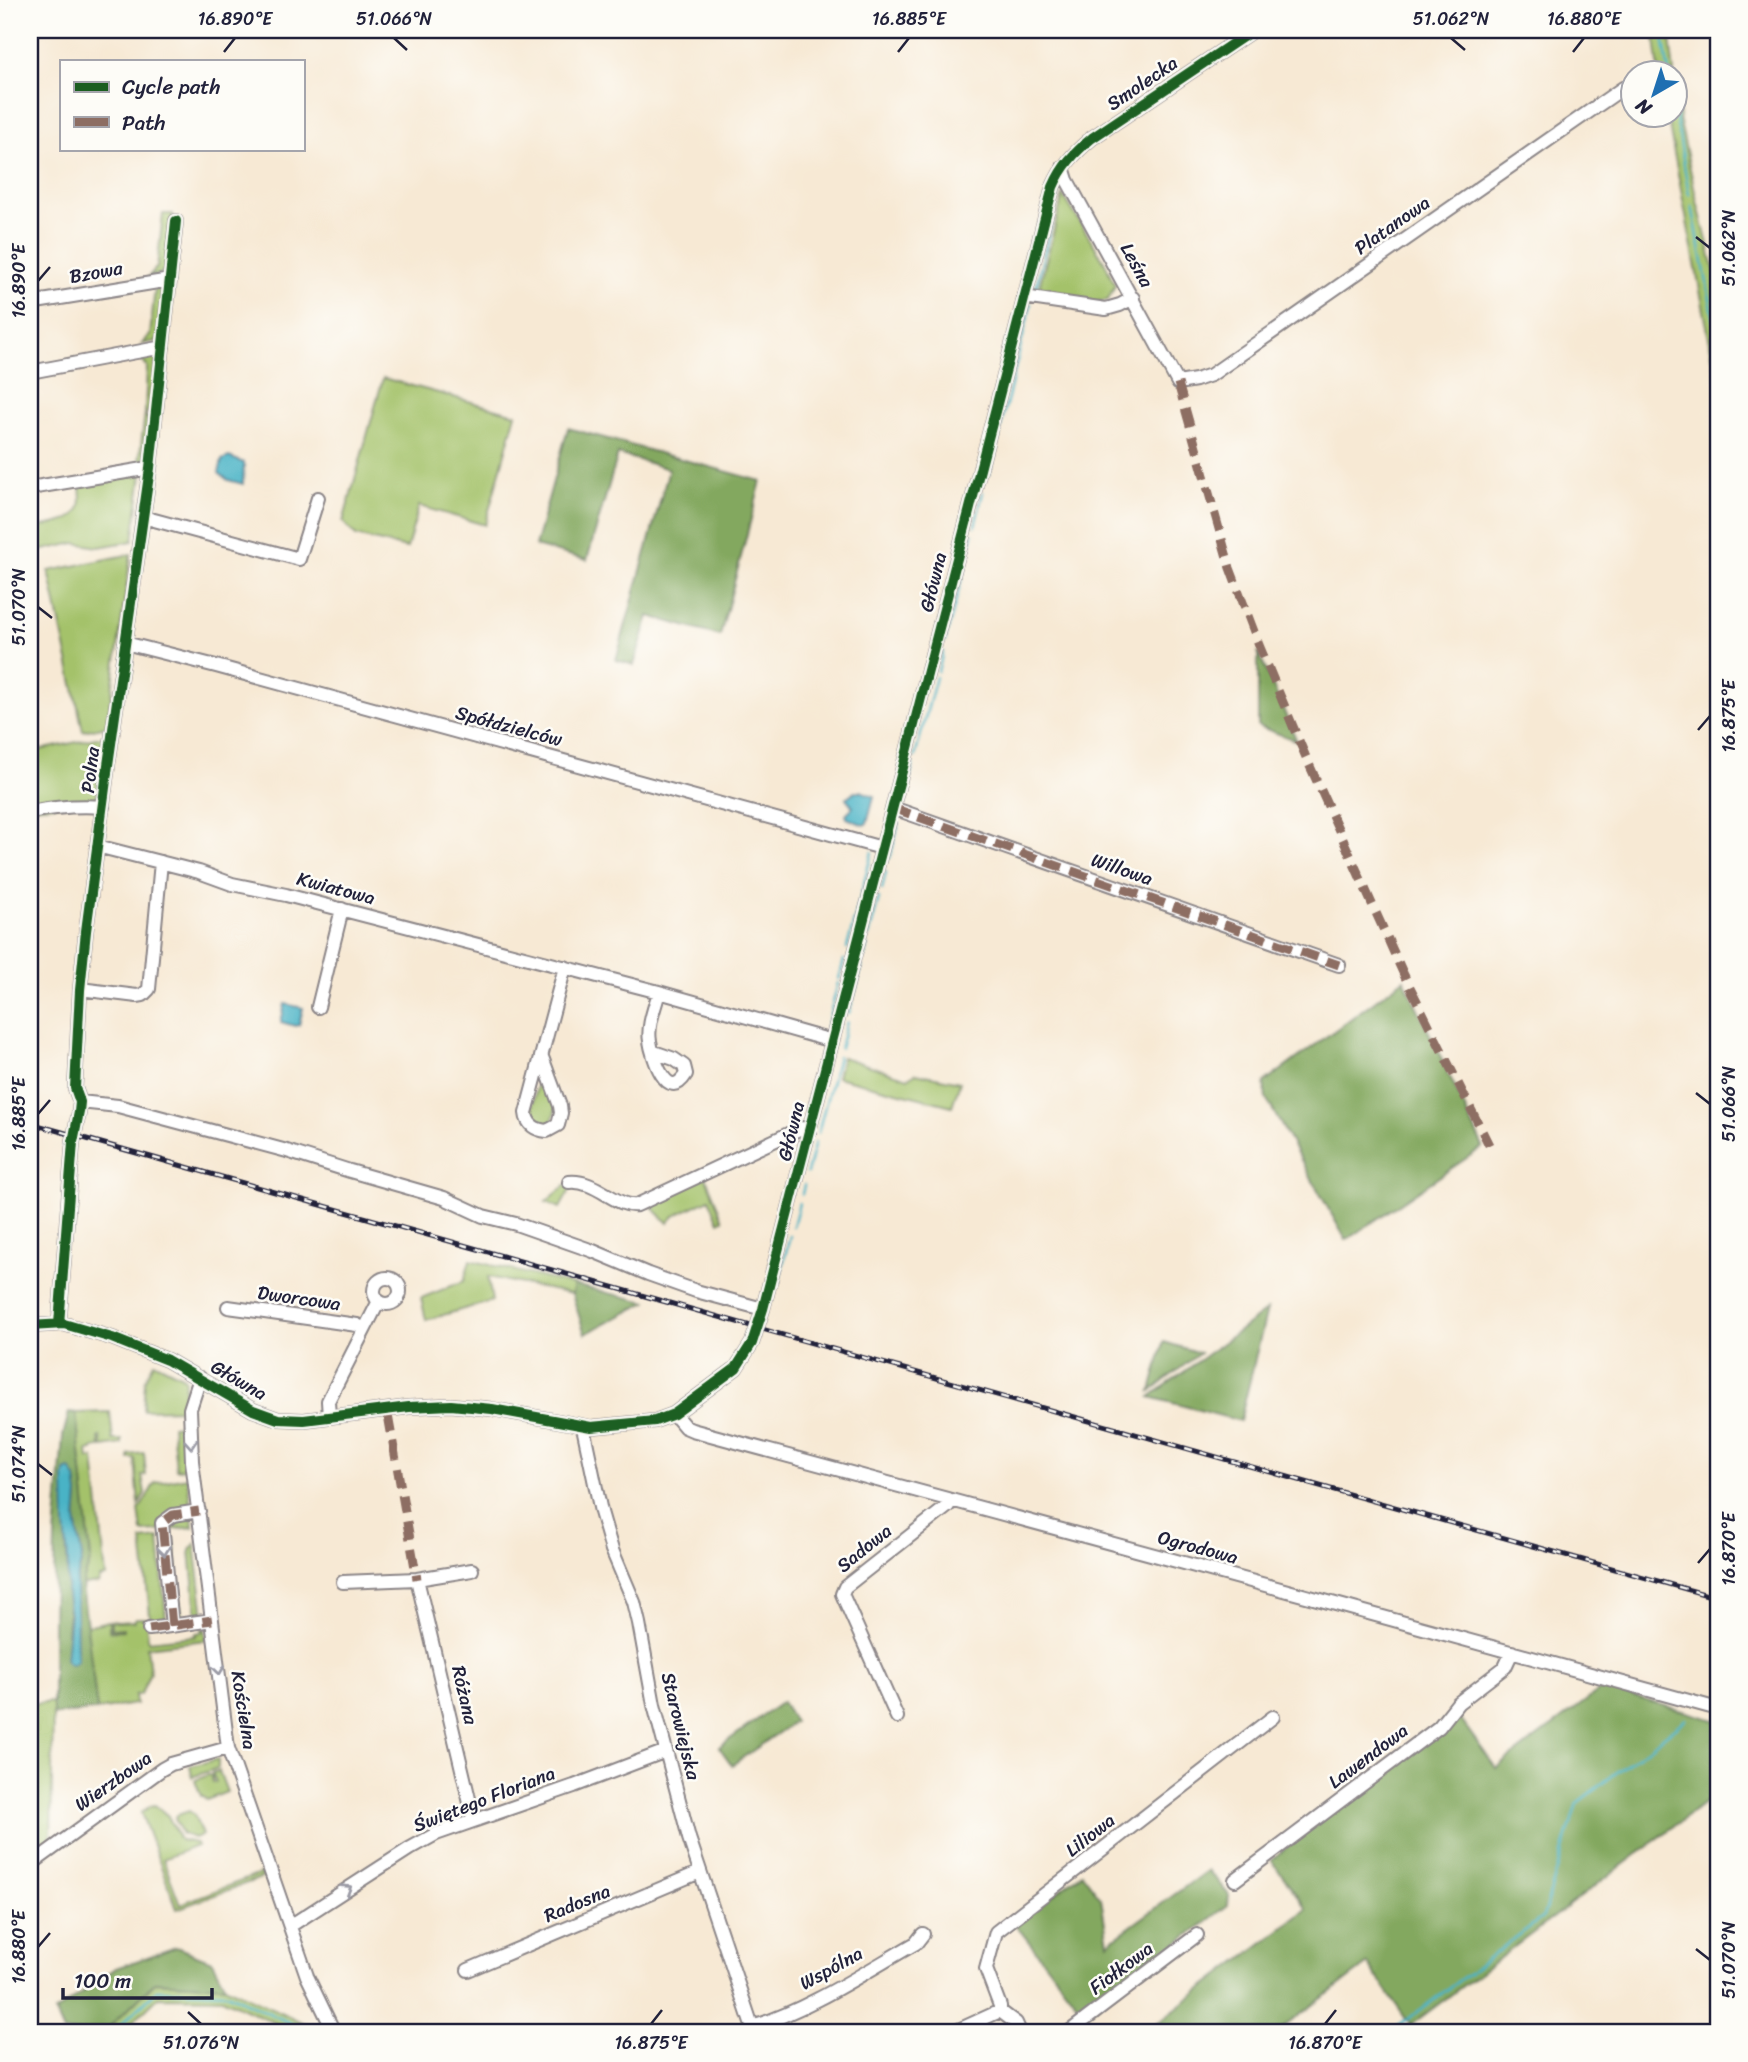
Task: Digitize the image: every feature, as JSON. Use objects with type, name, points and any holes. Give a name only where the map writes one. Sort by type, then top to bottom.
[{"type":"street","name":"Smolecka","points":[[1060,171],[1074,153],[1092,138],[1253,30]]},
{"type":"street","name":"Platanowa","points":[[1178,383],[1211,375],[1618,91]]},
{"type":"street","name":"Główna","points":[[30,1326],[74,1326],[112,1338],[167,1360],[271,1418],[304,1420],[409,1407],[463,1405],[583,1427],[649,1422],[674,1414],[736,1368],[752,1343],[763,1309],[1024,297],[1053,187],[1060,171]]},
{"type":"street","name":"Leśna","points":[[1060,171],[1178,383]]},
{"type":"street","name":"Polna","points":[[59,1324],[73,1142],[80,1102],[75,1088],[80,989],[97,846],[150,467],[176,221]]},
{"type":"street","name":"Bzowa","points":[[30,303],[170,280]]},
{"type":"street","points":[[1024,297],[1106,309],[1133,298]]},
{"type":"street","points":[[30,372],[163,347]]},
{"type":"street","points":[[30,488],[150,467]]},
{"type":"street","points":[[143,517],[299,559],[318,498]]},
{"type":"street","name":"Spółdzielców","points":[[125,643],[882,848]]},
{"type":"street","points":[[30,812],[80,805],[103,807]]},
{"type":"street","name":"Willowa","points":[[893,808],[1339,965]]},
{"type":"street","name":"Kwiatowa","points":[[97,846],[199,872],[232,884],[286,895],[565,967],[832,1041]]},
{"type":"street","points":[[80,989],[137,996],[143,995],[149,989],[161,862]]},
{"type":"street","points":[[318,1007],[342,909]]},
{"type":"street","points":[[542,1057],[561,1113],[558,1125],[547,1131],[535,1128],[526,1113],[565,967]]},
{"type":"street","points":[[654,1052],[650,1029],[659,992]]},
{"type":"street","points":[[80,1102],[118,1106],[288,1151],[444,1198],[483,1216],[516,1224],[696,1291],[763,1309]]},
{"type":"street","name":"Główna","points":[[569,1182],[586,1184],[626,1205],[637,1205],[801,1128],[810,1130]]},
{"type":"street","name":"Dworcowa","points":[[329,1417],[328,1401],[379,1301]]},
{"type":"street","name":"Dworcowa","points":[[228,1307],[356,1325],[364,1329]]},
{"type":"street","name":"Kościelna","points":[[200,1378],[190,1409],[190,1419],[229,1748],[307,1976],[334,2032]]},
{"type":"street","name":"Ogrodowa","points":[[674,1414],[685,1427],[692,1430],[1718,1709]]},
{"type":"street","name":"Starowiejska","points":[[583,1427],[612,1550],[634,1602],[649,1684],[689,1838],[753,2030]]},
{"type":"street","name":"Sadowa","points":[[897,1717],[842,1594],[845,1587],[948,1506],[950,1500]]},
{"type":"street","points":[[172,1626],[162,1523],[173,1515],[199,1511]]},
{"type":"street","points":[[343,1582],[417,1579],[472,1570]]},
{"type":"street","name":"Różana","points":[[417,1579],[474,1820]]},
{"type":"street","points":[[149,1629],[212,1620]]},
{"type":"street","name":"Lawendowa","points":[[1235,1880],[1439,1727],[1458,1703],[1505,1667],[1512,1652]]},
{"type":"street","name":"Liliowa","points":[[1000,2011],[986,1969],[996,1932],[1273,1717]]},
{"type":"street","name":"Wierzbowa","points":[[30,1865],[162,1769],[229,1748]]},
{"type":"street","name":"Świętego Floriana","points":[[290,1926],[436,1834],[666,1751]]},
{"type":"street","name":"Radosna","points":[[468,1970],[700,1872]]},
{"type":"street","name":"Wspólna","points":[[753,2030],[916,1943],[923,1934]]},
{"type":"street","name":"Fiołkowa","points":[[1069,2032],[1197,1935]]},
{"type":"street","points":[[954,2032],[1000,2011],[1016,2023],[1020,2032]]},
{"type":"green space","points":[[1654,30],[1669,30],[1672,60],[1657,60]]},
{"type":"green space","points":[[1670,130],[1682,130],[1718,284],[1718,385]]},
{"type":"green space","points":[[1063,195],[1104,261],[1115,285],[1108,300],[1092,303],[1037,295]]},
{"type":"green space","points":[[163,214],[173,214],[168,267],[159,275],[149,276],[157,267]]},
{"type":"green space","points":[[155,287],[163,292],[158,341],[142,344],[150,335]]},
{"type":"green space","points":[[157,357],[151,412],[146,413],[146,417],[150,418],[146,458],[139,462],[147,366],[140,359]]},
{"type":"green space","points":[[383,378],[516,414],[485,525],[419,506],[407,548],[356,536],[343,522]]},
{"type":"green space","points":[[568,428],[761,481],[720,636],[649,616],[634,665],[616,660],[669,469],[618,454],[587,560],[535,546]]},
{"type":"green space","points":[[142,474],[133,541],[99,547],[75,543],[30,553],[30,528],[65,521],[76,513],[80,507],[80,484]]},
{"type":"green space","points":[[131,554],[107,726],[83,731],[49,571]]},
{"type":"green space","points":[[1258,652],[1297,741],[1258,726]]},
{"type":"green space","points":[[105,736],[96,802],[30,807],[30,752]]},
{"type":"green space","points":[[1404,979],[1483,1147],[1346,1240],[1266,1098],[1264,1083]]},
{"type":"green space","points":[[842,1057],[908,1078],[916,1073],[960,1082],[952,1106],[837,1077]]},
{"type":"green space","points":[[539,1077],[545,1077],[556,1108],[551,1126],[535,1124],[531,1111]]},
{"type":"green space","points":[[705,1175],[723,1220],[719,1222],[709,1199],[674,1216],[668,1223],[651,1206]]},
{"type":"green space","points":[[566,1185],[572,1186],[560,1208],[546,1202]]},
{"type":"green space","points":[[470,1260],[574,1285],[572,1294],[488,1277],[492,1301],[426,1320],[421,1298],[464,1281]]},
{"type":"green space","points":[[574,1285],[647,1302],[585,1334],[572,1294]]},
{"type":"green space","points":[[1267,1310],[1240,1421],[1150,1397]]},
{"type":"green space","points":[[1164,1342],[1200,1353],[1151,1391]]},
{"type":"green space","points":[[154,1362],[184,1377],[183,1409],[143,1410],[145,1381]]},
{"type":"green space","points":[[69,1412],[76,1413],[91,1559],[82,1585],[97,1710],[53,1715],[55,1536],[63,1436]],"holes":[[[78,1494],[76,1520],[82,1558],[76,1583],[76,1635],[67,1634],[69,1601],[66,1504]]]},
{"type":"green space","points":[[110,1412],[113,1440],[122,1440],[122,1444],[102,1447],[99,1437],[100,1447],[88,1451],[89,1459],[94,1458],[106,1577],[99,1578],[99,1583],[82,1585],[91,1559],[76,1413]]},
{"type":"green space","points":[[182,1425],[186,1468],[176,1469],[172,1426]]},
{"type":"green space","points":[[144,1453],[146,1475],[142,1476],[145,1493],[139,1504],[135,1459],[129,1459],[129,1455]]},
{"type":"green space","points":[[187,1477],[191,1508],[158,1531],[142,1532],[139,1510],[155,1483]]},
{"type":"green space","points":[[192,1516],[193,1527],[166,1530],[167,1523]]},
{"type":"green space","points":[[172,1537],[182,1618],[177,1616],[166,1538]]},
{"type":"green space","points":[[159,1538],[166,1619],[163,1623],[151,1625],[142,1540]]},
{"type":"green space","points":[[195,1544],[204,1616],[196,1613],[190,1550]]},
{"type":"green space","points":[[136,1618],[146,1618],[148,1641],[196,1636],[196,1633],[203,1632],[202,1628],[205,1628],[207,1640],[147,1647],[150,1672],[141,1694],[135,1695],[136,1704],[97,1710],[86,1626],[109,1621],[109,1631],[123,1630],[111,1629],[111,1621],[134,1621]]},
{"type":"green space","points":[[1603,1688],[1718,1721],[1718,1793],[1411,2025],[1415,2032],[1401,2032],[1410,2025],[1368,1964],[1277,2032],[1145,2032],[1307,1909],[1271,1860],[1455,1712],[1496,1768]]},
{"type":"green space","points":[[53,1702],[51,1843],[37,1853],[33,1847],[30,1849],[34,1744],[31,1743],[30,1734],[30,1705]]},
{"type":"green space","points":[[782,1702],[794,1722],[732,1765],[719,1747]]},
{"type":"green space","points":[[218,1759],[218,1768],[192,1777],[190,1766]]},
{"type":"green space","points":[[219,1771],[227,1792],[207,1800],[201,1796],[195,1780],[211,1774],[213,1783],[216,1782],[212,1773]]},
{"type":"green space","points":[[155,1805],[168,1816],[180,1840],[196,1843],[197,1846],[163,1859],[180,1904],[265,1872],[266,1876],[177,1909],[141,1813]]},
{"type":"green space","points":[[189,1811],[194,1815],[202,1835],[194,1838],[182,1834],[175,1819],[177,1815]]},
{"type":"green space","points":[[1208,1870],[1229,1895],[1228,1905],[1085,2014],[1015,1924],[1082,1873],[1101,1898],[1108,1943]]},
{"type":"green space","points":[[176,1947],[212,1961],[225,1986],[155,1982],[104,2032],[64,2032],[55,2012],[116,1968]]},
{"type":"green space","points":[[155,1982],[225,1986],[323,2032],[294,2032],[222,1998],[158,1997],[122,2032],[104,2032]]},
{"type":"water","points":[[229,457],[244,463],[243,484],[228,480],[219,473],[222,460]]},
{"type":"water","points":[[855,791],[874,796],[867,823],[864,825],[847,818],[846,814],[853,807],[846,798]]},
{"type":"water","points":[[285,1004],[303,1008],[299,1025],[281,1022]]},
{"type":"water","points":[[70,1469],[76,1478],[76,1520],[82,1558],[76,1583],[77,1660],[72,1664],[66,1660],[70,1614],[67,1595],[64,1479],[65,1471]]},
{"type":"waterway","points":[[1662,30],[1667,60]]},
{"type":"waterway","points":[[1678,130],[1689,194]]},
{"type":"waterway","points":[[1035,291],[1060,186]]},
{"type":"waterway","points":[[1692,206],[1718,340]]},
{"type":"waterway","points":[[989,474],[1031,304]]},
{"type":"waterway","points":[[975,526],[983,492]]},
{"type":"waterway","points":[[966,559],[973,534]]},
{"type":"waterway","points":[[945,641],[965,567]]},
{"type":"waterway","points":[[938,671],[943,652]]},
{"type":"waterway","points":[[915,757],[936,677]]},
{"type":"waterway","points":[[904,801],[913,765]]},
{"type":"waterway","points":[[890,858],[899,823]]},
{"type":"waterway","points":[[847,948],[872,852]]},
{"type":"waterway","points":[[882,889],[886,872]]},
{"type":"waterway","points":[[869,936],[879,898]]},
{"type":"waterway","points":[[864,957],[867,945]]},
{"type":"waterway","points":[[839,979],[844,960]]},
{"type":"waterway","points":[[849,1013],[862,966]]},
{"type":"waterway","points":[[827,1026],[838,983]]},
{"type":"waterway","points":[[840,1048],[847,1022]]},
{"type":"waterway","points":[[818,1133],[838,1057]]},
{"type":"waterway","points":[[807,1173],[815,1142]]},
{"type":"waterway","points":[[802,1194],[804,1185]]},
{"type":"waterway","points":[[793,1226],[799,1203]]},
{"type":"waterway","points":[[778,1284],[790,1236]]},
{"type":"waterway","points":[[1704,1698],[1718,1701]]},
{"type":"waterway","points":[[1391,2032],[1543,1917],[1577,1803],[1686,1719]]},
{"type":"waterway","points":[[113,2032],[157,1990],[227,1993],[309,2032]]},
{"type":"railway","points":[[30,1123],[1718,1598]]},
{"type":"marked path","points":[[1178,383],[1230,568],[1259,645],[1305,755],[1404,975],[1489,1145]]},
{"type":"marked path","points":[[893,808],[1339,965]]},
{"type":"marked path","points":[[388,1415],[417,1579]]},
{"type":"marked path","points":[[172,1626],[162,1523],[173,1515],[199,1511]]},
{"type":"marked path","points":[[149,1629],[212,1620]]},
{"type":"cycle path","points":[[30,1326],[64,1324],[112,1338],[167,1360],[253,1410],[278,1419],[304,1420],[409,1407],[451,1405],[492,1409],[591,1427],[655,1421],[674,1414],[736,1368],[752,1343],[763,1309],[1053,187],[1069,160],[1092,138],[1253,30]]},
{"type":"cycle path","points":[[59,1324],[73,1142],[80,1102],[75,1088],[86,931],[150,468],[176,221]]}]
